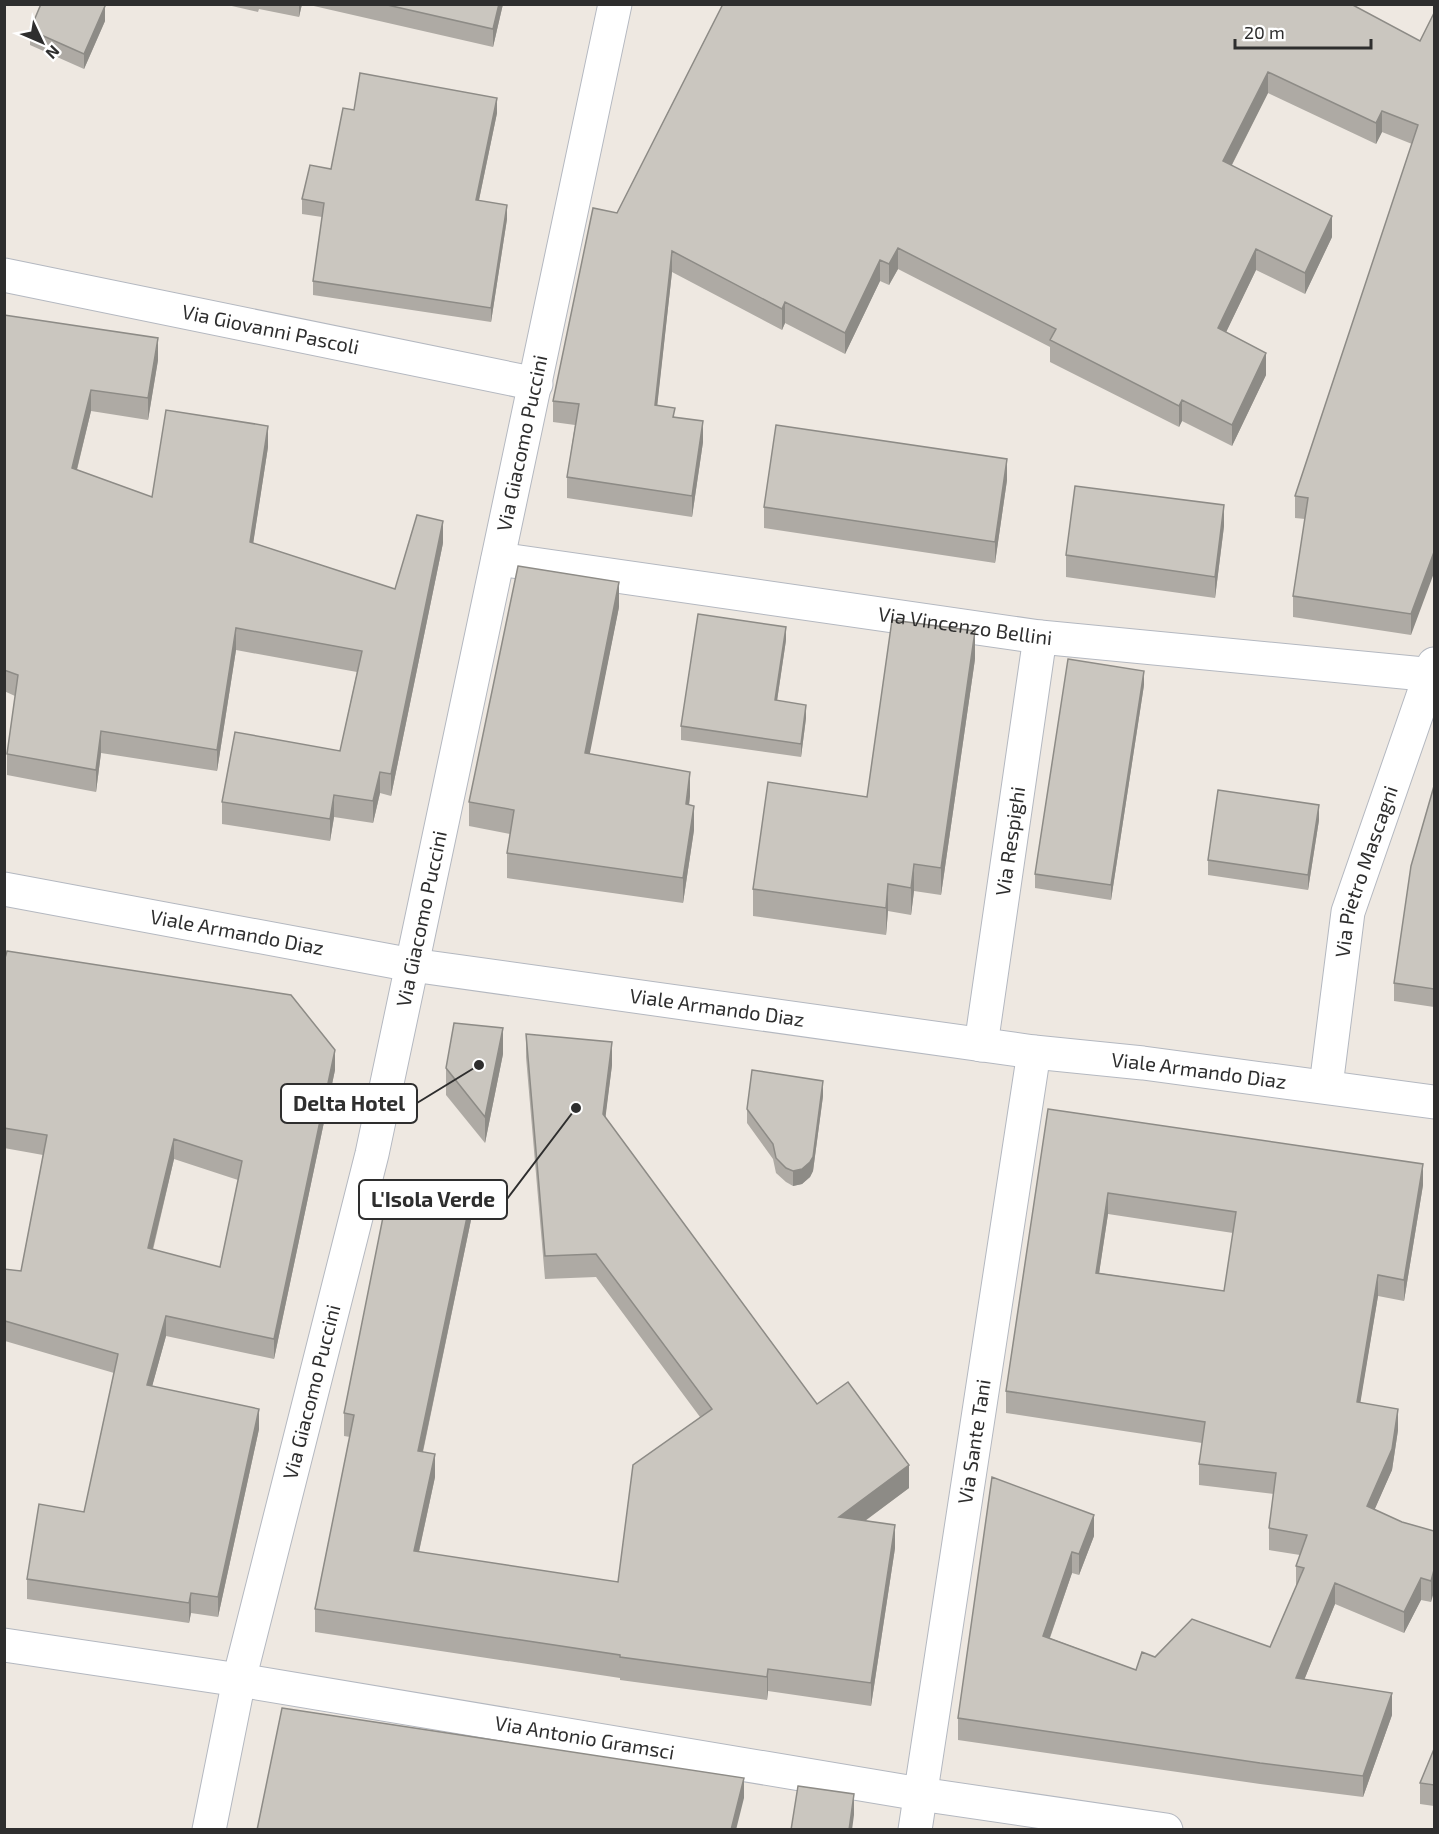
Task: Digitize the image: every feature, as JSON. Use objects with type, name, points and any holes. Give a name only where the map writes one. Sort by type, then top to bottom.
[{"type":"street","name":"Via Giacomo Puccini","points":[[209,1830],[239,1680],[372,1154],[615,4]]},
{"type":"street","name":"Via Giovanni Pascoli","points":[[4,275],[536,384]]},
{"type":"street","name":"Via Vincenzo Bellini","points":[[498,559],[1040,637],[1433,671]]},
{"type":"street","name":"Via Respighi","points":[[981,1045],[1040,637]]},
{"type":"street","name":"Via Pietro Mascagni","points":[[1326,1086],[1348,912],[1433,671]]},
{"type":"street","name":"Viale Armando Diaz","points":[[4,889],[412,964],[981,1045],[1326,1086],[1434,1102]]},
{"type":"street","name":"Via Sante Tani","points":[[915,1830],[1034,1052]]},
{"type":"street","name":"Via Antonio Gramsci","points":[[4,1645],[239,1680],[920,1794],[1166,1830]]},
{"type":"building","points":[[41,4],[102,4],[105,6],[84,54],[30,30]]},
{"type":"building","points":[[383,4],[499,4],[493,29]]},
{"type":"building","points":[[723,4],[1351,4],[1420,41],[1434,13],[1434,552],[1411,614],[1293,596],[1308,498],[1295,496],[1418,125],[1382,111],[1376,123],[1268,72],[1223,161],[1332,216],[1305,273],[1256,249],[1218,328],[1266,353],[1232,425],[1182,400],[1179,406],[1050,340],[1056,329],[898,248],[889,264],[880,260],[845,333],[785,302],[782,309],[672,251],[655,405],[675,408],[673,417],[703,421],[692,496],[567,477],[579,404],[553,401],[593,208],[617,213]]},
{"type":"building","points":[[360,73],[497,98],[476,200],[507,205],[491,308],[313,281],[324,203],[302,199],[310,165],[331,169],[343,108],[354,110]]},
{"type":"building","points":[[4,315],[158,338],[148,398],[91,390],[72,468],[152,497],[166,410],[268,426],[250,542],[395,589],[417,515],[443,521],[391,774],[380,772],[373,801],[334,795],[330,819],[222,802],[235,732],[340,751],[362,651],[236,628],[217,750],[101,731],[96,770],[7,754],[18,675],[4,670]]},
{"type":"building","points":[[776,425],[1007,459],[995,542],[764,507]]},
{"type":"building","points":[[1075,486],[1224,505],[1215,577],[1066,555]]},
{"type":"building","points":[[518,566],[619,582],[585,753],[690,772],[686,804],[694,806],[683,878],[507,853],[514,810],[469,802]]},
{"type":"building","points":[[698,614],[786,627],[775,700],[806,705],[801,744],[681,726]]},
{"type":"building","points":[[892,620],[975,631],[941,868],[914,864],[911,888],[888,884],[886,908],[753,889],[768,782],[867,797]]},
{"type":"building","points":[[1068,659],[1144,671],[1111,885],[1035,874]]},
{"type":"building","points":[[1434,786],[1434,989],[1394,983],[1411,866]]},
{"type":"building","points":[[1218,790],[1319,805],[1308,875],[1208,860]]},
{"type":"building","points":[[7,951],[291,995],[335,1050],[274,1339],[166,1316],[147,1385],[259,1409],[218,1597],[191,1593],[189,1603],[27,1579],[39,1504],[84,1512],[118,1354],[5,1321],[4,1325],[4,1269],[21,1271],[47,1135],[4,1128],[5,958]],"holes":[[[174,1139],[242,1161],[220,1267],[148,1248]]]},
{"type":"building","points":[[454,1023],[503,1028],[485,1117],[446,1068]]},
{"type":"building","points":[[526,1034],[612,1042],[603,1114],[817,1404],[848,1382],[909,1465],[839,1517],[895,1525],[871,1683],[768,1669],[767,1677],[620,1657],[620,1655],[315,1609],[354,1415],[344,1413],[390,1182],[471,1198],[418,1451],[435,1454],[414,1551],[618,1582],[633,1465],[712,1409],[596,1254],[545,1256]]},
{"type":"building","points":[[752,1070],[823,1081],[813,1157],[802,1169],[793,1171],[786,1168],[776,1158],[773,1144],[747,1109]]},
{"type":"building","points":[[1048,1109],[1423,1164],[1404,1280],[1378,1275],[1357,1402],[1398,1409],[1392,1449],[1367,1506],[1402,1522],[1434,1531],[1434,1570],[1431,1581],[1421,1578],[1404,1612],[1335,1583],[1296,1678],[1392,1693],[1363,1776],[958,1718],[992,1477],[1094,1515],[1079,1554],[1072,1552],[1043,1636],[1136,1670],[1142,1652],[1155,1657],[1192,1619],[1270,1647],[1304,1568],[1296,1566],[1307,1535],[1269,1528],[1276,1473],[1199,1464],[1205,1422],[1006,1391]],"holes":[[[1108,1193],[1236,1212],[1224,1291],[1096,1273]]]},
{"type":"building","points":[[282,1708],[744,1778],[731,1830],[257,1830]]},
{"type":"building","points":[[1434,1749],[1434,1785],[1420,1783]]},
{"type":"building","points":[[798,1786],[854,1794],[849,1830],[791,1830]]},
{"type":"place","name":"Delta Hotel","points":[[479,1065]]},
{"type":"place","name":"L'Isola Verde","points":[[576,1108]]}]
